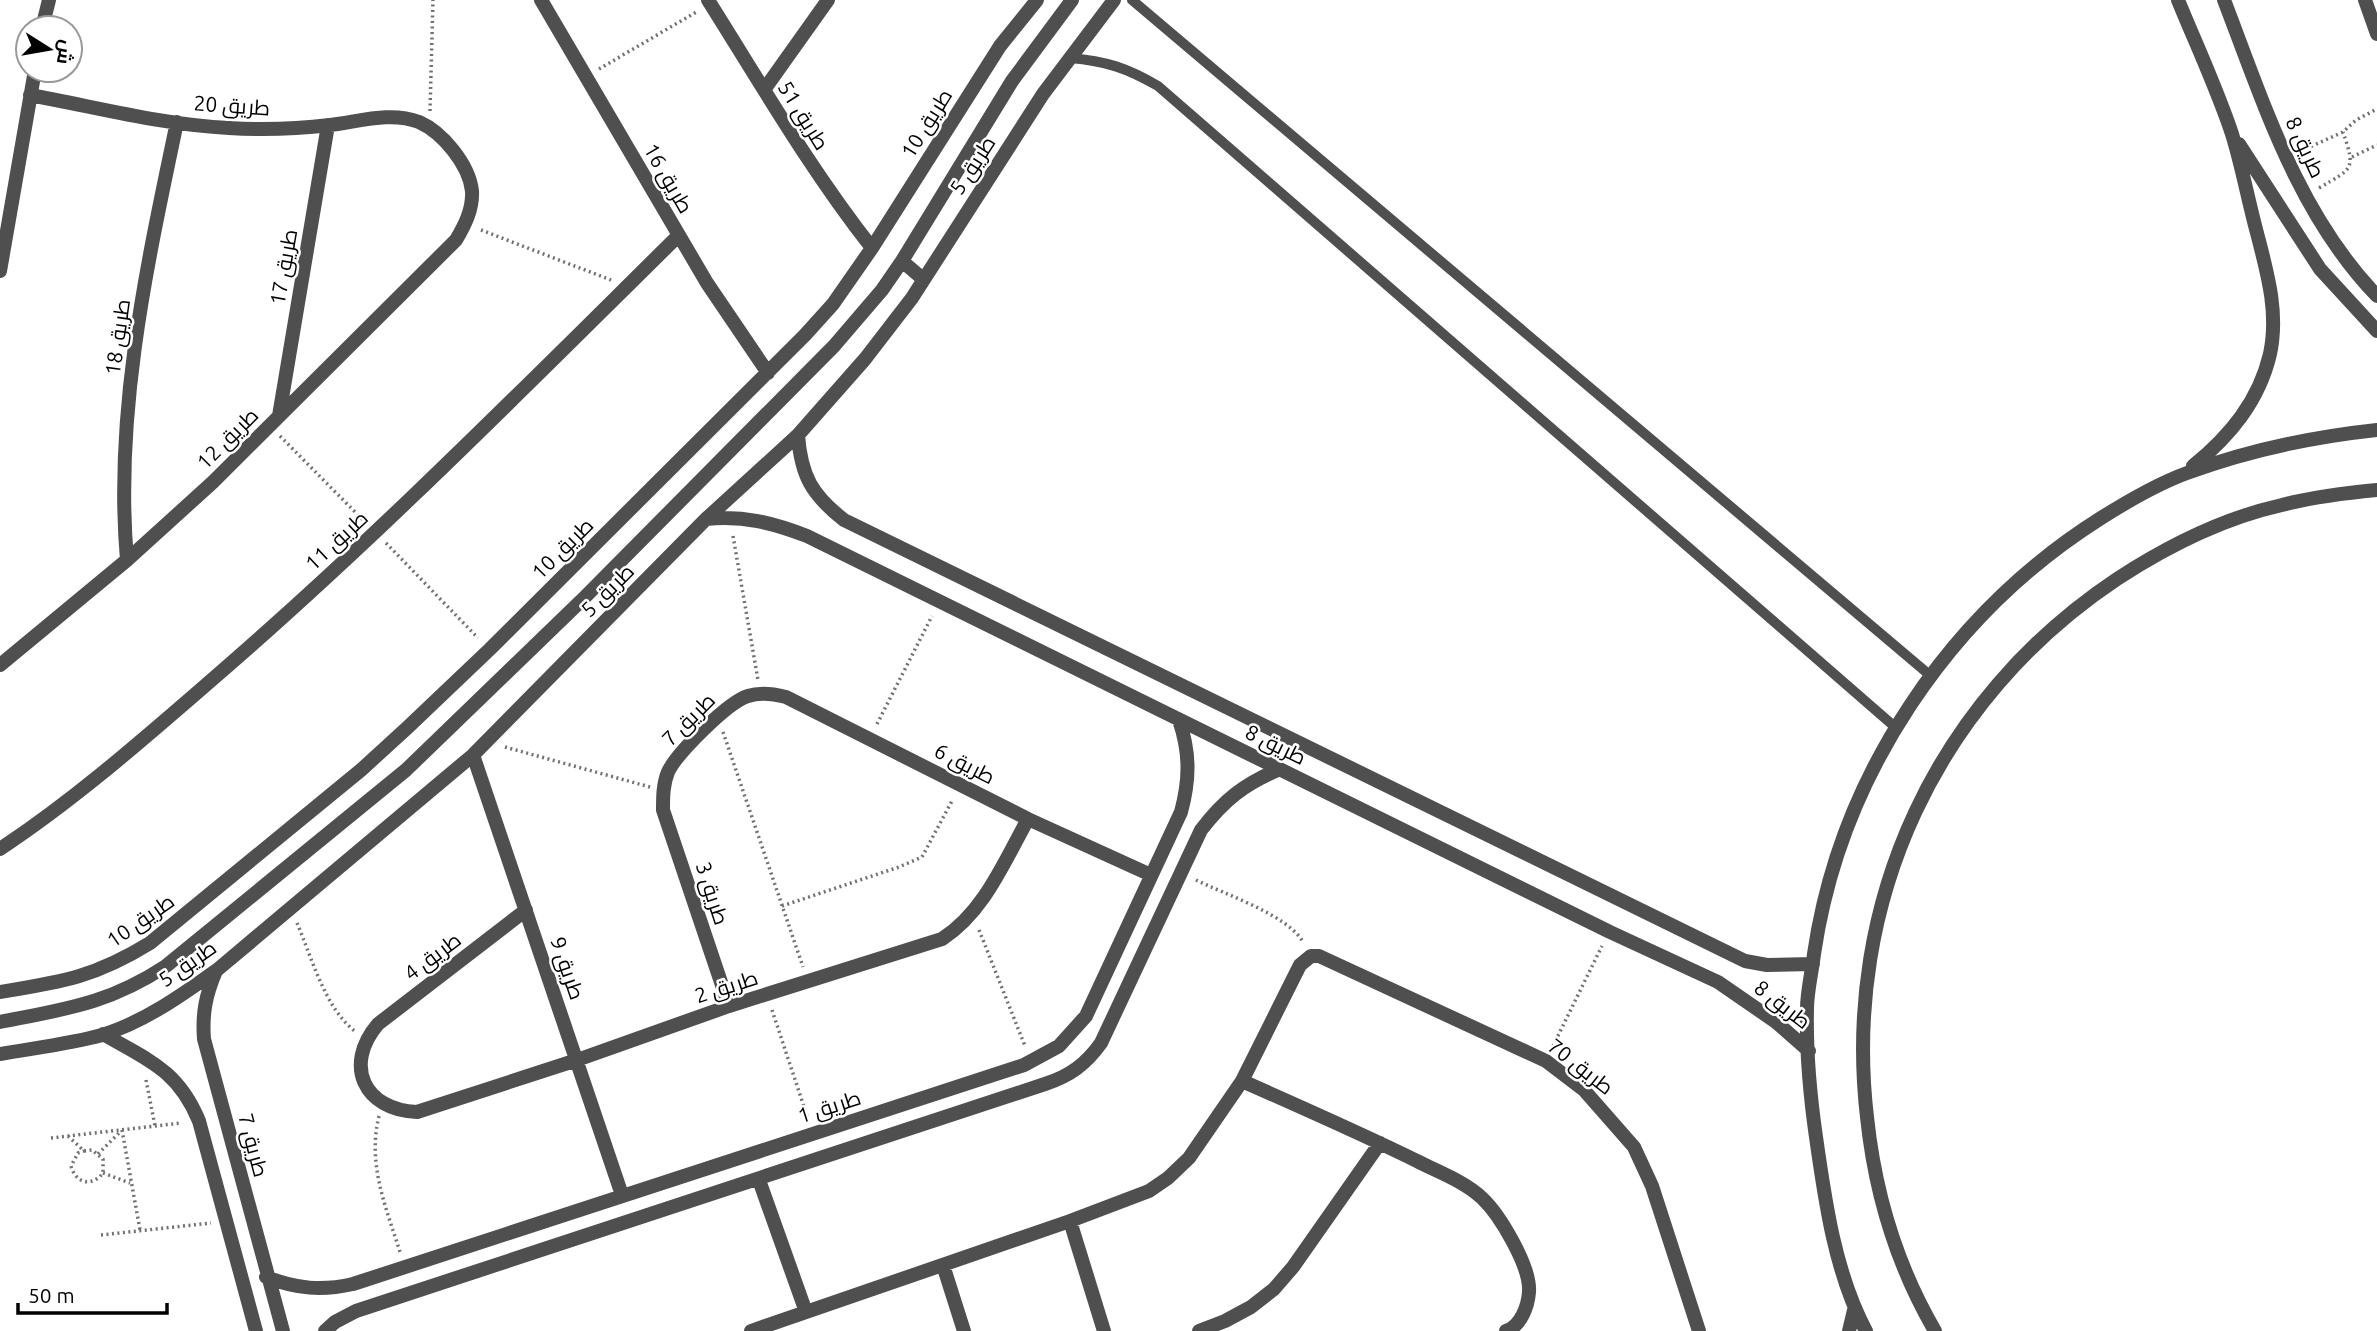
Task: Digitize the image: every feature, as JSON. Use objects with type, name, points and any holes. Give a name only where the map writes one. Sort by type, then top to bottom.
[{"type":"street","name":"طريق 16","points":[[541,0],[678,236],[736,329],[768,373]]},
{"type":"street","points":[[764,90],[828,0]]},
{"type":"street","name":"طريق 10","points":[[0,992],[65,982],[95,973],[150,943],[361,770],[481,658],[768,373],[833,304],[873,248],[1000,46],[1037,0]]},
{"type":"street","name":"طريق 5","points":[[0,1022],[88,1004],[116,995],[141,982],[166,966],[405,770],[584,598],[834,346],[882,290],[902,261],[1013,82],[1072,0]]},
{"type":"street","name":"طريق 5","points":[[0,1054],[103,1034],[167,1003],[217,970],[474,755],[706,519],[797,435],[887,332],[1043,94],[1114,0]]},
{"type":"street","points":[[2178,0],[2232,134],[2270,284],[2274,315],[2270,352],[2259,388],[2240,421],[2214,449],[2184,474]]},
{"type":"street","name":"طريق 8","points":[[2224,0],[2286,158],[2305,196],[2334,242],[2377,296]]},
{"type":"street","name":"طريق 51","points":[[709,2],[800,149],[834,200],[873,248]]},
{"type":"street","points":[[2370,7],[2377,34]]},
{"type":"street","points":[[0,271],[32,84]]},
{"type":"street","name":"طريق 20","points":[[30,94],[177,122],[227,128],[278,129],[386,117],[416,121],[430,127]]},
{"type":"street","name":"طريق 18","points":[[127,560],[123,457],[135,345],[153,233],[177,122]]},
{"type":"street","name":"طريق 17","points":[[279,416],[328,125]]},
{"type":"street","points":[[430,127],[442,136],[454,152],[472,189],[466,224]]},
{"type":"street","points":[[2232,134],[2320,269],[2377,331]]},
{"type":"street","name":"طريق 12","points":[[0,665],[127,560],[213,482],[456,240],[466,224]]},
{"type":"street","name":"طريق 11","points":[[0,849],[71,800],[240,655],[376,533],[678,236]]},
{"type":"street","points":[[902,261],[923,279]]},
{"type":"street","points":[[1866,1331],[1854,1310],[1836,1247],[1822,1182],[1813,1117],[1807,1007],[1818,930],[1830,877],[1847,825],[1869,775],[1895,727],[1973,625],[2019,579],[2070,538],[2126,503],[2184,474],[2253,451],[2324,435],[2377,430]]},
{"type":"street","name":"طريق 8","points":[[797,435],[800,460],[809,484],[824,505],[844,520],[1745,961],[1767,965],[1813,964]]},
{"type":"street","points":[[1936,1331],[1919,1303],[1896,1252],[1880,1199],[1870,1145],[1863,1080],[1863,1016],[1869,965],[1885,889],[1906,828],[1939,763],[1981,703],[2029,649],[2084,601],[2145,561],[2210,529],[2279,505],[2340,493],[2377,490]]},
{"type":"street","name":"طريق 8","points":[[706,519],[730,516],[757,520],[807,536],[1610,932],[1718,982],[1767,1015],[1809,1051]]},
{"type":"street","name":"طريق 7","points":[[663,791],[667,773],[677,757],[734,703],[746,696],[760,694]]},
{"type":"street","name":"طريق 6","points":[[760,694],[786,697],[1028,819],[1150,875]]},
{"type":"street","name":"طريق 1","points":[[266,1277],[298,1287],[331,1289],[353,1284],[1031,1061],[1059,1046],[1086,1016],[1181,812],[1189,766],[1187,742],[1179,720]]},
{"type":"street","name":"طريق 9","points":[[474,755],[622,1195]]},
{"type":"street","points":[[325,1331],[335,1322],[356,1311],[759,1180],[1054,1081],[1078,1069],[1101,1043],[1201,830],[1216,810],[1235,793],[1256,779],[1280,769]]},
{"type":"street","name":"طريق 3","points":[[663,791],[663,810],[729,1006]]},
{"type":"street","name":"طريق 2","points":[[382,1104],[399,1111],[417,1112],[577,1060],[729,1006],[942,939],[959,928],[973,914],[1028,819]]},
{"type":"street","name":"طريق 4","points":[[366,1038],[378,1024],[526,911]]},
{"type":"street","points":[[751,1331],[1149,1191],[1189,1158],[1242,1080],[1300,965],[1311,956]]},
{"type":"street","name":"طريق 70","points":[[1311,956],[1319,956],[1546,1061],[1584,1090],[1634,1147],[1652,1186],[1699,1331]]},
{"type":"street","name":"طريق 7","points":[[217,970],[207,992],[202,1015],[204,1039],[282,1331]]},
{"type":"street","points":[[103,1034],[161,1067],[177,1082],[190,1100],[199,1121],[256,1331]]},
{"type":"street","points":[[366,1038],[360,1056],[362,1074],[369,1091],[382,1104]]},
{"type":"street","points":[[1242,1080],[1380,1143],[1455,1180],[1482,1198],[1500,1222],[1525,1268],[1529,1284],[1528,1301],[1522,1317],[1506,1331]]},
{"type":"street","points":[[1199,1331],[1226,1321],[1251,1307],[1274,1289],[1293,1267],[1380,1143]]},
{"type":"street","points":[[759,1180],[806,1312]]},
{"type":"street","points":[[1070,1221],[1104,1331]]},
{"type":"street","points":[[943,1265],[964,1331]]},
{"type":"street","points":[[1849,1331],[1854,1310]]},
{"type":"lane","points":[[1132,0],[1932,677]]},
{"type":"lane","points":[[1070,58],[1101,61],[1131,70],[1158,86],[1895,727]]},
{"type":"path","points":[[430,127],[433,0]]},
{"type":"path","points":[[585,77],[709,2]]},
{"type":"path","points":[[2286,158],[2343,132],[2356,120],[2377,109]]},
{"type":"path","points":[[2305,196],[2345,173],[2351,157],[2343,132]]},
{"type":"path","points":[[2351,157],[2377,145]]},
{"type":"path","points":[[466,224],[562,263],[628,285]]},
{"type":"path","points":[[730,516],[760,694]]},
{"type":"path","points":[[869,738],[939,601]]},
{"type":"path","points":[[718,717],[808,982]]},
{"type":"path","points":[[486,742],[663,791]]},
{"type":"path","points":[[782,906],[922,858],[960,784]]},
{"type":"path","points":[[1181,874],[1287,924],[1300,936],[1311,956]]},
{"type":"path","points":[[291,908],[333,1007],[342,1020],[366,1038]]},
{"type":"path","points":[[973,914],[1031,1061]]},
{"type":"path","points":[[1546,1061],[1610,932]]},
{"type":"path","points":[[767,994],[812,1133]]},
{"type":"path","points":[[142,1056],[155,1126]]},
{"type":"path","points":[[382,1104],[375,1142],[377,1181],[405,1267]]},
{"type":"path","points":[[51,1138],[199,1121]]},
{"type":"path","points":[[98,1154],[122,1129]]},
{"type":"path","points":[[122,1129],[139,1230]]},
{"type":"path","points":[[68,1136],[84,1150],[98,1154],[103,1159],[103,1173]]},
{"type":"path","points":[[84,1150],[78,1153],[71,1166],[78,1179],[92,1182],[103,1173]]},
{"type":"path","points":[[103,1173],[132,1183]]},
{"type":"path","points":[[102,1235],[227,1222]]}]
